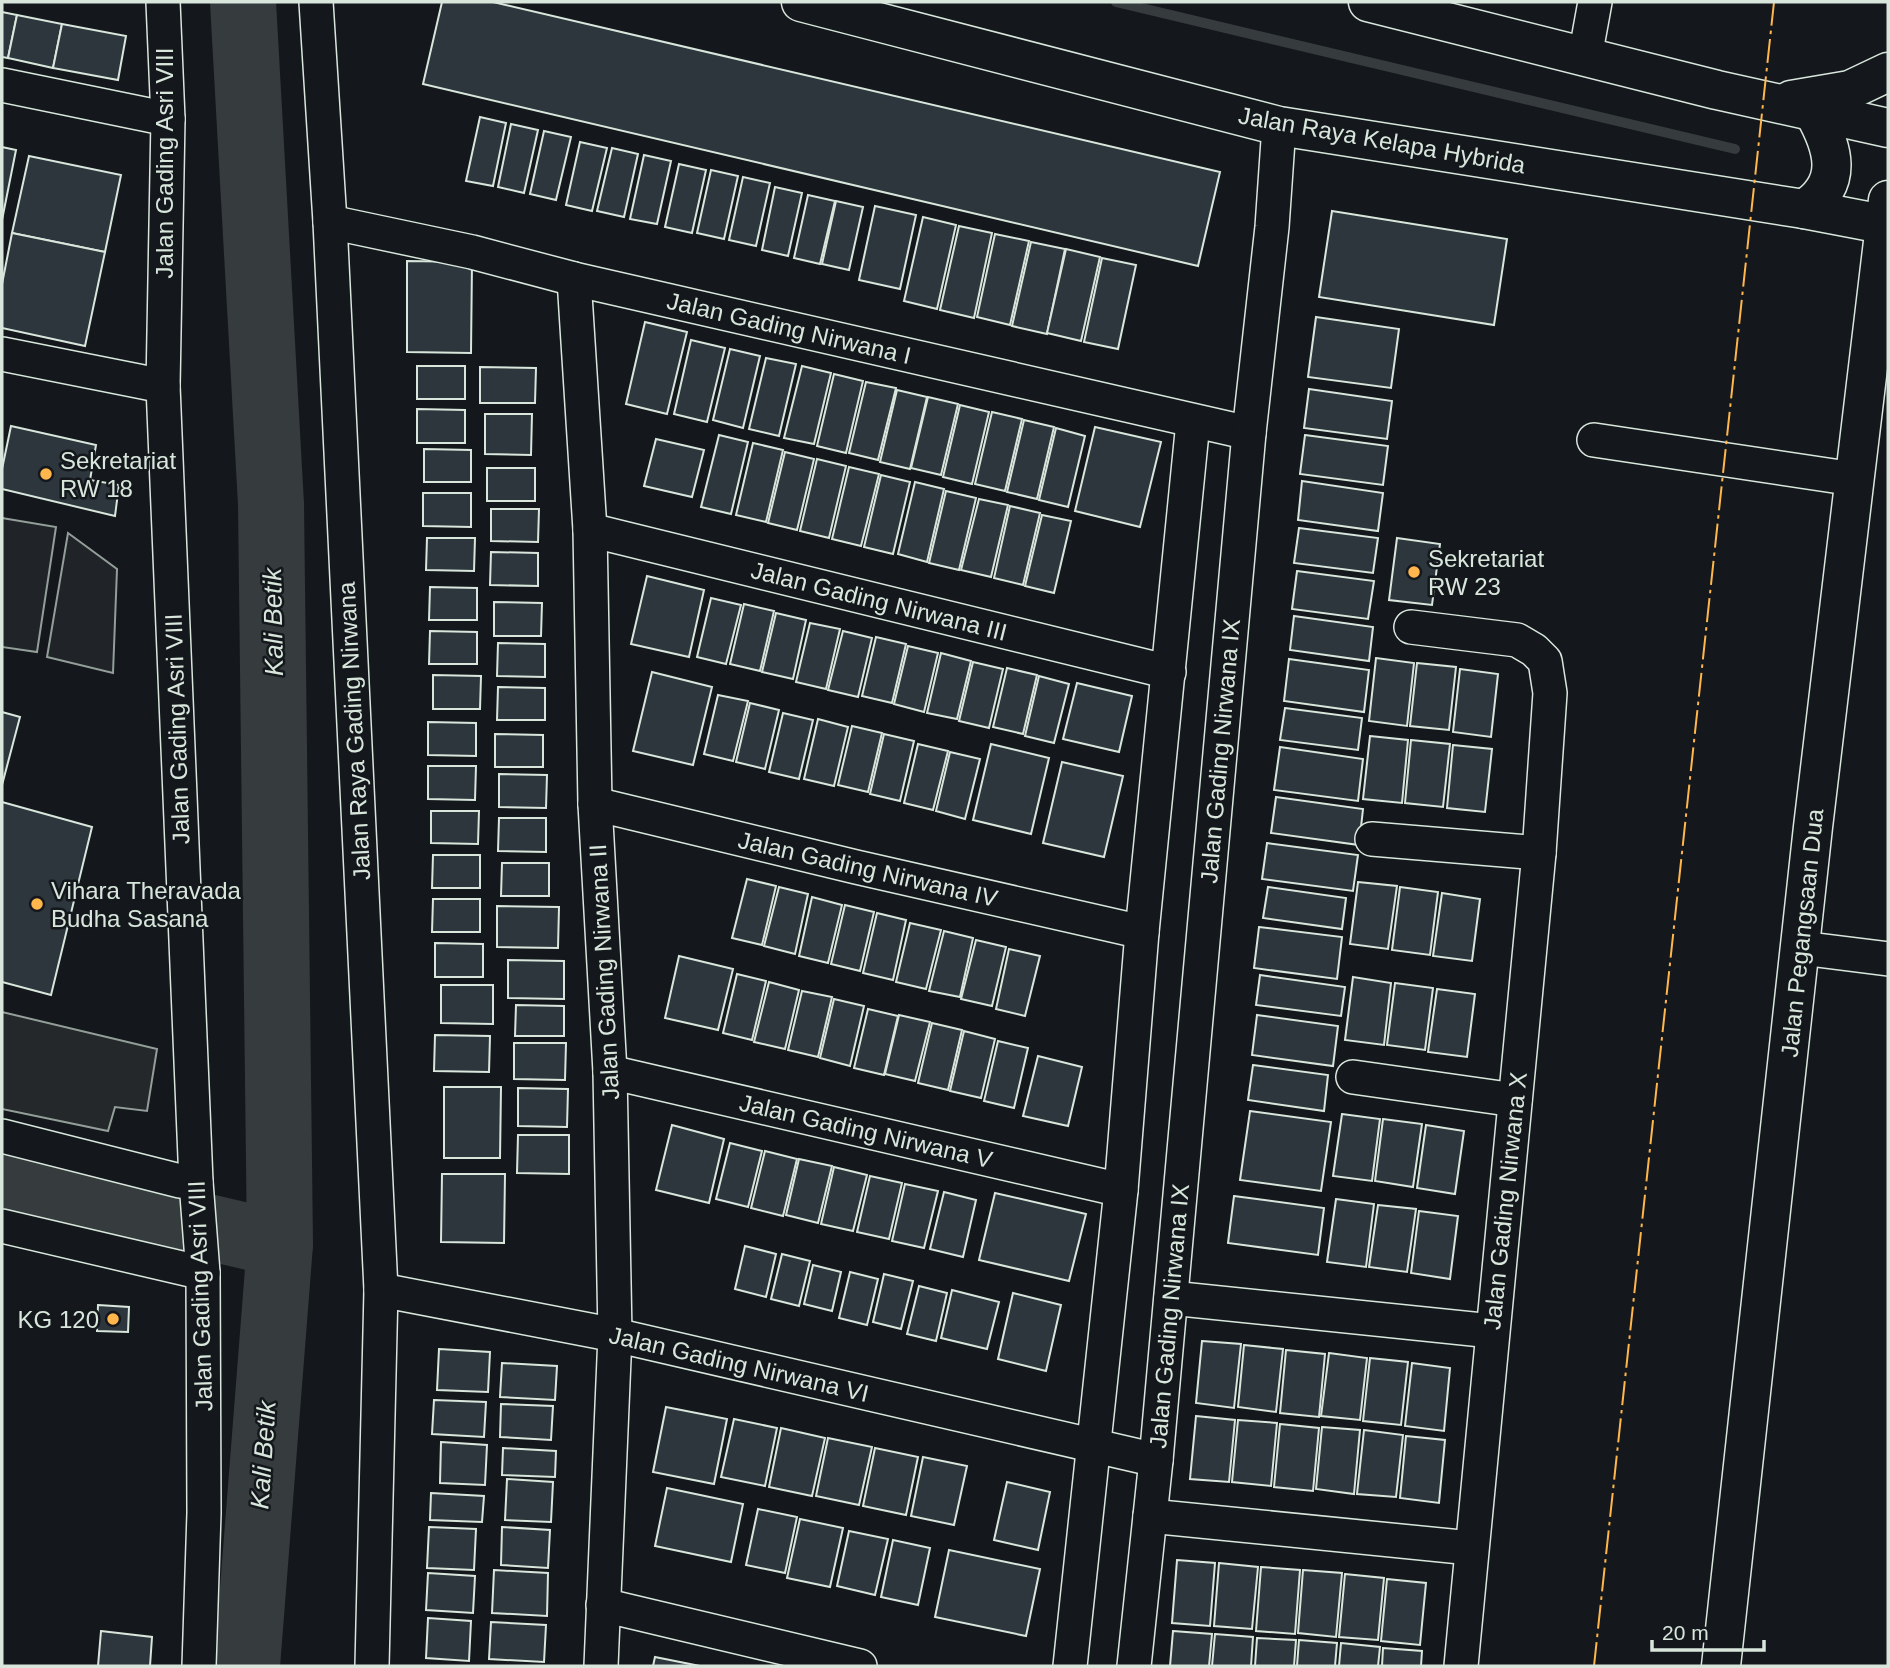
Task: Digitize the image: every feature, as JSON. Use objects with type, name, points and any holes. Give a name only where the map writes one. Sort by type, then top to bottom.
[{"type":"main road","name":"Jalan Raya Kelapa Hybrida","points":[[802,2],[1279,126],[1804,209],[1887,216]]},
{"type":"main road","points":[[1368,2],[1814,113],[1888,128]]},
{"type":"main road","points":[[1754,98],[1788,100],[1816,97],[1850,90],[1888,72]]},
{"type":"main road","points":[[1804,209],[1815,202],[1831,169],[1829,141],[1814,113]]},
{"type":"main road","name":"Jalan Pegangsaan Dua","points":[[1721,1666],[1854,479],[1887,216]]},
{"type":"street","name":"Jalan Gading Asri VIII","points":[[163,2],[168,119],[163,387],[196,1185],[203,1269],[204,1513],[199,1666]]},
{"type":"street","name":"Jalan Raya Gading Nirwana","points":[[316,2],[330,222],[381,1290],[372,1666]]},
{"type":"street","points":[[1585,57],[1595,2]]},
{"type":"street","points":[[2,85],[168,119]]},
{"type":"street","name":"Jalan Gading Nirwana IX","points":[[1095,1445],[1156,1460],[1249,433],[1272,227],[1279,126]]},
{"type":"street","name":"Jalan Gading Nirwana I","points":[[330,222],[472,252],[574,279],[1249,433]]},
{"type":"street","name":"Jalan Gading Nirwana II","points":[[574,279],[590,530],[595,804],[610,1072],[615,1335],[601,1666]]},
{"type":"street","points":[[2,354],[163,387]]},
{"type":"street","points":[[1070,1666],[1121,1190],[1142,932],[1193,422]]},
{"type":"street","points":[[1594,440],[1854,479]]},
{"type":"street","name":"Jalan Gading Nirwana III","points":[[590,530],[1169,672]]},
{"type":"street","name":"Jalan Gading Nirwana X","points":[[1411,627],[1517,640],[1534,650],[1545,661],[1550,693],[1538,853],[1461,1666]]},
{"type":"street","name":"Jalan Gading Nirwana IV","points":[[595,804],[1142,932]]},
{"type":"street","points":[[1372,839],[1538,853]]},
{"type":"street","points":[[1801,948],[1888,959]]},
{"type":"street","name":"Jalan Gading Nirwana V","points":[[610,1072],[1121,1190]]},
{"type":"street","points":[[1353,1077],[1515,1100]]},
{"type":"street","points":[[2,1136],[196,1185]]},
{"type":"street","points":[[2,1226],[203,1269]]},
{"type":"street","name":"Jalan Gading Nirwana VI","points":[[381,1290],[615,1335],[1095,1445]]},
{"type":"street","points":[[1171,1298],[1492,1331]]},
{"type":"street","points":[[1134,1666],[1156,1460]]},
{"type":"street","points":[[1150,1516],[1471,1548]]},
{"type":"street","points":[[603,1605],[860,1666]]},
{"type":"shaded area","points":[[2,518],[56,527],[37,652],[2,647]]},
{"type":"shaded area","points":[[68,533],[117,569],[113,673],[47,657]]},
{"type":"shaded area","points":[[2,1012],[157,1049],[147,1111],[115,1107],[108,1131],[2,1109]]},
{"type":"building","points":[[442,2],[493,2],[1220,172],[1198,266],[423,84]]},
{"type":"building","points":[[2,12],[17,15],[8,58],[2,57]]},
{"type":"building","points":[[17,15],[62,24],[53,68],[8,58]]},
{"type":"building","points":[[62,24],[126,36],[118,80],[53,68]]},
{"type":"building","points":[[480,117],[506,123],[493,186],[466,181]]},
{"type":"building","points":[[511,124],[538,130],[524,193],[498,187]]},
{"type":"building","points":[[544,131],[571,137],[556,200],[530,194]]},
{"type":"building","points":[[580,142],[607,148],[592,211],[566,205]]},
{"type":"building","points":[[2,147],[16,150],[2,220]]},
{"type":"building","points":[[612,148],[638,154],[624,217],[597,211]]},
{"type":"building","points":[[644,155],[671,161],[657,224],[630,219]]},
{"type":"building","points":[[29,156],[121,175],[105,252],[12,233]]},
{"type":"building","points":[[679,164],[706,170],[692,233],[665,227]]},
{"type":"building","points":[[711,170],[738,176],[724,239],[697,233]]},
{"type":"building","points":[[743,177],[770,183],[756,246],[729,240]]},
{"type":"building","points":[[775,187],[802,193],[788,256],[762,250]]},
{"type":"building","points":[[808,195],[835,201],[820,264],[794,258]]},
{"type":"building","points":[[836,201],[863,207],[849,270],[822,264]]},
{"type":"building","points":[[875,206],[916,215],[900,289],[859,280]]},
{"type":"building","points":[[1332,211],[1507,239],[1494,325],[1319,297]]},
{"type":"building","points":[[923,217],[956,225],[937,309],[904,301]]},
{"type":"building","points":[[959,226],[992,233],[974,318],[940,310]]},
{"type":"building","points":[[12,233],[105,252],[85,346],[2,328],[2,284]]},
{"type":"building","points":[[995,234],[1029,241],[1010,325],[977,317]]},
{"type":"building","points":[[1031,242],[1065,249],[1047,334],[1012,326]]},
{"type":"building","points":[[1066,249],[1100,257],[1081,341],[1047,333]]},
{"type":"building","points":[[1102,258],[1136,265],[1118,349],[1084,342]]},
{"type":"building","points":[[407,261],[472,262],[471,353],[407,352]]},
{"type":"building","points":[[1316,317],[1399,329],[1391,388],[1308,377]]},
{"type":"building","points":[[645,322],[687,332],[667,414],[626,404]]},
{"type":"building","points":[[691,340],[725,348],[707,422],[674,414]]},
{"type":"building","points":[[730,349],[760,356],[743,428],[713,420]]},
{"type":"building","points":[[766,358],[796,364],[779,436],[749,429]]},
{"type":"building","points":[[417,366],[465,366],[465,399],[417,399]]},
{"type":"building","points":[[802,366],[831,373],[814,444],[784,438]]},
{"type":"building","points":[[480,367],[536,368],[535,403],[480,403]]},
{"type":"building","points":[[834,374],[863,381],[846,453],[817,446]]},
{"type":"building","points":[[866,382],[896,388],[878,460],[849,453]]},
{"type":"building","points":[[1309,389],[1392,401],[1387,439],[1304,428]]},
{"type":"building","points":[[897,390],[927,397],[910,469],[880,462]]},
{"type":"building","points":[[928,397],[958,404],[941,475],[911,468]]},
{"type":"building","points":[[960,405],[989,412],[972,484],[943,477]]},
{"type":"building","points":[[417,409],[465,410],[465,443],[417,443]]},
{"type":"building","points":[[992,412],[1022,419],[1005,491],[975,484]]},
{"type":"building","points":[[485,414],[532,414],[531,455],[485,454]]},
{"type":"building","points":[[1024,420],[1054,427],[1037,499],[1007,492]]},
{"type":"building","name":"Sekretariat RW 18","points":[[11,426],[96,445],[90,480],[119,485],[115,516],[2,489],[2,469]]},
{"type":"building","points":[[1095,427],[1161,442],[1140,527],[1075,511]]},
{"type":"building","points":[[1056,428],[1085,436],[1068,507],[1039,500]]},
{"type":"building","points":[[719,435],[748,442],[731,514],[701,507]]},
{"type":"building","points":[[1305,435],[1388,446],[1383,485],[1300,474]]},
{"type":"building","points":[[656,439],[704,450],[692,497],[644,486]]},
{"type":"building","points":[[753,443],[783,450],[766,522],[736,515]]},
{"type":"building","points":[[424,449],[471,450],[471,482],[424,482]]},
{"type":"building","points":[[785,452],[814,459],[797,530],[768,523]]},
{"type":"building","points":[[817,459],[846,466],[829,538],[800,531]]},
{"type":"building","points":[[849,467],[879,474],[861,546],[832,539]]},
{"type":"building","points":[[487,468],[535,468],[535,501],[487,501]]},
{"type":"building","points":[[881,475],[910,482],[893,554],[864,547]]},
{"type":"building","points":[[1302,481],[1383,493],[1378,531],[1298,520]]},
{"type":"building","points":[[915,482],[944,489],[927,562],[898,554]]},
{"type":"building","points":[[946,491],[976,498],[959,570],[929,563]]},
{"type":"building","points":[[423,493],[471,493],[471,527],[423,526]]},
{"type":"building","points":[[979,499],[1008,505],[991,577],[961,570]]},
{"type":"building","points":[[1010,506],[1040,513],[1023,585],[994,578]]},
{"type":"building","points":[[491,509],[539,509],[538,542],[491,541]]},
{"type":"building","points":[[1042,515],[1071,521],[1054,593],[1025,586]]},
{"type":"building","points":[[1299,528],[1378,538],[1373,573],[1294,563]]},
{"type":"building","points":[[427,538],[475,538],[474,571],[426,570]]},
{"type":"building","name":"Sekretariat RW 23","points":[[1397,538],[1440,544],[1432,605],[1389,600]]},
{"type":"building","points":[[491,552],[538,553],[538,586],[490,585]]},
{"type":"building","points":[[1297,571],[1374,581],[1368,619],[1292,609]]},
{"type":"building","points":[[647,576],[704,590],[689,657],[631,644]]},
{"type":"building","points":[[430,587],[477,588],[477,620],[429,620]]},
{"type":"building","points":[[711,598],[741,605],[726,664],[697,657]]},
{"type":"building","points":[[494,602],[542,603],[541,636],[494,636]]},
{"type":"building","points":[[744,604],[774,611],[760,671],[730,664]]},
{"type":"building","points":[[776,613],[806,620],[793,679],[762,672]]},
{"type":"building","points":[[1294,616],[1373,627],[1369,661],[1290,650]]},
{"type":"building","points":[[810,623],[840,629],[826,689],[796,682]]},
{"type":"building","points":[[430,631],[477,632],[477,664],[429,664]]},
{"type":"building","points":[[843,631],[872,638],[858,697],[828,690]]},
{"type":"building","points":[[876,637],[906,644],[892,703],[862,696]]},
{"type":"building","points":[[498,643],[545,644],[545,677],[497,676]]},
{"type":"building","points":[[908,646],[938,653],[924,712],[894,704]]},
{"type":"building","points":[[941,653],[971,661],[957,719],[927,713]]},
{"type":"building","points":[[1376,658],[1414,663],[1407,726],[1369,721]]},
{"type":"building","points":[[1289,659],[1369,670],[1364,712],[1284,701]]},
{"type":"building","points":[[973,662],[1003,669],[989,728],[959,721]]},
{"type":"building","points":[[1417,663],[1456,667],[1449,730],[1410,726]]},
{"type":"building","points":[[1007,668],[1037,675],[1023,734],[993,727]]},
{"type":"building","points":[[1460,669],[1498,674],[1491,737],[1453,732]]},
{"type":"building","points":[[652,672],[712,687],[693,765],[633,751]]},
{"type":"building","points":[[433,675],[481,676],[480,709],[433,709]]},
{"type":"building","points":[[1039,676],[1069,684],[1054,743],[1025,736]]},
{"type":"building","points":[[1077,683],[1132,696],[1119,752],[1063,739]]},
{"type":"building","points":[[498,687],[545,688],[545,720],[497,720]]},
{"type":"building","points":[[718,695],[748,701],[733,761],[704,754]]},
{"type":"building","points":[[750,703],[779,710],[765,769],[736,762]]},
{"type":"building","points":[[1285,708],[1362,718],[1358,750],[1280,740]]},
{"type":"building","points":[[2,712],[20,717],[2,785]]},
{"type":"building","points":[[783,713],[813,720],[799,779],[769,772]]},
{"type":"building","points":[[818,719],[848,727],[834,786],[804,779]]},
{"type":"building","points":[[428,722],[476,723],[476,756],[428,755]]},
{"type":"building","points":[[852,726],[882,733],[868,792],[838,785]]},
{"type":"building","points":[[495,734],[543,735],[543,767],[495,767]]},
{"type":"building","points":[[884,734],[914,741],[900,801],[870,794]]},
{"type":"building","points":[[1370,736],[1408,740],[1402,803],[1363,799]]},
{"type":"building","points":[[1411,740],[1450,744],[1443,807],[1405,803]]},
{"type":"building","points":[[918,744],[948,751],[933,810],[904,803]]},
{"type":"building","points":[[991,744],[1049,758],[1031,834],[973,820]]},
{"type":"building","points":[[1453,745],[1492,749],[1485,812],[1447,808]]},
{"type":"building","points":[[1280,747],[1363,759],[1358,801],[1274,790]]},
{"type":"building","points":[[950,752],[980,759],[965,819],[936,811]]},
{"type":"building","points":[[1062,762],[1123,776],[1104,857],[1043,843]]},
{"type":"building","points":[[428,766],[476,766],[475,800],[428,799]]},
{"type":"building","points":[[499,774],[547,775],[546,808],[499,807]]},
{"type":"building","points":[[1276,797],[1363,809],[1359,845],[1271,833]]},
{"type":"building","name":"Vihara Theravada Budha Sasana","points":[[2,802],[92,827],[51,995],[2,982]]},
{"type":"building","points":[[431,811],[479,811],[478,844],[431,843]]},
{"type":"building","points":[[499,818],[546,818],[546,852],[498,851]]},
{"type":"building","points":[[1267,843],[1358,855],[1353,891],[1262,879]]},
{"type":"building","points":[[433,855],[480,855],[480,888],[432,888]]},
{"type":"building","points":[[502,863],[549,863],[549,896],[501,896]]},
{"type":"building","points":[[747,879],[776,886],[762,945],[732,938]]},
{"type":"building","points":[[1358,882],[1397,886],[1388,949],[1350,944]]},
{"type":"building","points":[[779,887],[808,894],[795,954],[764,946]]},
{"type":"building","points":[[1268,887],[1346,898],[1342,929],[1263,918]]},
{"type":"building","points":[[1400,887],[1438,892],[1430,955],[1392,950]]},
{"type":"building","points":[[1442,893],[1480,899],[1472,961],[1433,956]]},
{"type":"building","points":[[812,897],[842,905],[828,963],[799,956]]},
{"type":"building","points":[[433,899],[480,899],[480,932],[432,932]]},
{"type":"building","points":[[845,905],[874,912],[860,971],[831,964]]},
{"type":"building","points":[[497,906],[559,907],[558,948],[497,947]]},
{"type":"building","points":[[877,913],[906,920],[893,980],[863,973]]},
{"type":"building","points":[[910,923],[941,930],[926,989],[896,982]]},
{"type":"building","points":[[1259,927],[1342,937],[1337,979],[1254,968]]},
{"type":"building","points":[[944,931],[973,938],[960,997],[929,991]]},
{"type":"building","points":[[976,940],[1006,947],[992,1006],[961,999]]},
{"type":"building","points":[[435,943],[483,944],[483,977],[435,977]]},
{"type":"building","points":[[1009,949],[1040,956],[1025,1016],[996,1009]]},
{"type":"building","points":[[679,956],[733,969],[718,1030],[665,1018]]},
{"type":"building","points":[[508,960],[564,961],[564,999],[508,998]]},
{"type":"building","points":[[737,974],[766,981],[752,1040],[723,1033]]},
{"type":"building","points":[[1260,975],[1345,987],[1341,1016],[1256,1005]]},
{"type":"building","points":[[1353,977],[1391,983],[1384,1045],[1345,1040]]},
{"type":"building","points":[[769,982],[799,990],[785,1049],[754,1042]]},
{"type":"building","points":[[1395,983],[1433,988],[1425,1050],[1387,1045]]},
{"type":"building","points":[[441,985],[493,985],[493,1024],[441,1023]]},
{"type":"building","points":[[1437,989],[1475,994],[1467,1057],[1428,1052]]},
{"type":"building","points":[[802,991],[832,997],[818,1057],[788,1050]]},
{"type":"building","points":[[834,999],[864,1006],[850,1066],[820,1058]]},
{"type":"building","points":[[516,1005],[564,1006],[564,1036],[515,1036]]},
{"type":"building","points":[[868,1009],[898,1016],[884,1075],[854,1068]]},
{"type":"building","points":[[899,1015],[930,1022],[915,1081],[885,1074]]},
{"type":"building","points":[[1257,1015],[1338,1026],[1333,1066],[1252,1055]]},
{"type":"building","points":[[932,1023],[962,1030],[948,1090],[918,1083]]},
{"type":"building","points":[[964,1031],[995,1039],[981,1098],[950,1091]]},
{"type":"building","points":[[435,1035],[490,1036],[489,1072],[434,1071]]},
{"type":"building","points":[[998,1041],[1028,1048],[1014,1108],[984,1101]]},
{"type":"building","points":[[514,1043],[566,1043],[565,1080],[514,1079]]},
{"type":"building","points":[[1038,1056],[1082,1067],[1068,1126],[1023,1116]]},
{"type":"building","points":[[1253,1065],[1328,1075],[1324,1111],[1248,1100]]},
{"type":"building","points":[[444,1087],[501,1087],[500,1158],[444,1158]]},
{"type":"building","points":[[518,1088],[568,1089],[567,1127],[518,1126]]},
{"type":"building","points":[[1250,1111],[1331,1122],[1321,1191],[1240,1180]]},
{"type":"building","points":[[1342,1114],[1380,1119],[1372,1181],[1333,1176]]},
{"type":"building","points":[[1383,1119],[1422,1124],[1413,1187],[1375,1181]]},
{"type":"building","points":[[672,1125],[724,1139],[709,1203],[656,1190]]},
{"type":"building","points":[[1426,1125],[1464,1131],[1455,1194],[1417,1188]]},
{"type":"building","points":[[518,1135],[569,1135],[569,1174],[517,1173]]},
{"type":"building","points":[[730,1143],[762,1151],[748,1207],[716,1199]]},
{"type":"building","points":[[765,1151],[797,1159],[783,1216],[751,1208]]},
{"type":"building","points":[[799,1159],[832,1166],[818,1223],[786,1215]]},
{"type":"building","points":[[834,1167],[867,1175],[853,1231],[821,1224]]},
{"type":"building","points":[[442,1174],[505,1174],[504,1243],[441,1242]]},
{"type":"building","points":[[870,1176],[902,1183],[889,1239],[857,1232]]},
{"type":"building","points":[[905,1184],[938,1191],[924,1248],[892,1241]]},
{"type":"building","points":[[944,1192],[976,1200],[963,1257],[930,1249]]},
{"type":"building","points":[[995,1193],[1086,1214],[1069,1281],[979,1260]]},
{"type":"building","points":[[1234,1196],[1324,1208],[1318,1255],[1228,1243]]},
{"type":"building","points":[[1336,1199],[1374,1204],[1366,1267],[1327,1262]]},
{"type":"building","points":[[1378,1205],[1416,1209],[1407,1272],[1369,1267]]},
{"type":"building","points":[[1419,1211],[1458,1216],[1450,1279],[1411,1273]]},
{"type":"building","points":[[745,1246],[776,1254],[766,1297],[735,1289]]},
{"type":"building","points":[[782,1254],[810,1261],[799,1306],[771,1299]]},
{"type":"building","points":[[813,1265],[841,1272],[832,1311],[804,1304]]},
{"type":"building","points":[[850,1272],[878,1279],[867,1325],[839,1318]]},
{"type":"building","points":[[884,1274],[913,1281],[901,1329],[873,1322]]},
{"type":"building","points":[[919,1286],[947,1293],[936,1341],[907,1334]]},
{"type":"building","points":[[952,1290],[999,1302],[987,1349],[941,1338]]},
{"type":"building","points":[[1013,1293],[1061,1305],[1046,1371],[998,1359]]},
{"type":"building","name":"KG 120","points":[[98,1305],[129,1307],[128,1332],[97,1331]]},
{"type":"building","points":[[1202,1341],[1241,1344],[1234,1408],[1196,1403]]},
{"type":"building","points":[[1244,1345],[1283,1349],[1276,1412],[1238,1407]]},
{"type":"building","points":[[439,1349],[490,1352],[488,1392],[437,1390]]},
{"type":"building","points":[[1286,1350],[1325,1354],[1319,1417],[1280,1413]]},
{"type":"building","points":[[1329,1353],[1367,1358],[1360,1420],[1321,1416]]},
{"type":"building","points":[[1370,1358],[1408,1362],[1401,1425],[1363,1421]]},
{"type":"building","points":[[502,1363],[557,1366],[555,1400],[500,1397]]},
{"type":"building","points":[[1412,1363],[1450,1368],[1444,1431],[1405,1426]]},
{"type":"building","points":[[434,1400],[486,1402],[484,1437],[432,1434]]},
{"type":"building","points":[[501,1404],[553,1406],[551,1440],[500,1437]]},
{"type":"building","points":[[666,1407],[727,1419],[714,1484],[653,1472]]},
{"type":"building","points":[[1196,1416],[1235,1420],[1229,1482],[1190,1479]]},
{"type":"building","points":[[734,1419],[777,1428],[765,1486],[721,1477]]},
{"type":"building","points":[[1238,1420],[1277,1423],[1271,1486],[1232,1482]]},
{"type":"building","points":[[1280,1424],[1319,1428],[1313,1491],[1274,1487]]},
{"type":"building","points":[[1322,1427],[1360,1430],[1354,1494],[1316,1489]]},
{"type":"building","points":[[781,1428],[825,1438],[812,1496],[769,1487]]},
{"type":"building","points":[[1364,1430],[1403,1435],[1396,1497],[1357,1494]]},
{"type":"building","points":[[1406,1436],[1445,1440],[1439,1503],[1400,1498]]},
{"type":"building","points":[[828,1438],[872,1447],[859,1505],[816,1496]]},
{"type":"building","points":[[441,1442],[487,1445],[485,1485],[440,1483]]},
{"type":"building","points":[[503,1448],[556,1451],[555,1477],[502,1475]]},
{"type":"building","points":[[875,1448],[918,1457],[906,1515],[863,1506]]},
{"type":"building","points":[[923,1457],[967,1466],[954,1525],[911,1516]]},
{"type":"building","points":[[507,1479],[553,1482],[551,1522],[505,1520]]},
{"type":"building","points":[[1007,1482],[1050,1492],[1038,1550],[994,1540]]},
{"type":"building","points":[[667,1488],[743,1504],[731,1562],[655,1546]]},
{"type":"building","points":[[431,1493],[484,1496],[482,1522],[430,1520]]},
{"type":"building","points":[[758,1509],[797,1517],[785,1573],[746,1565]]},
{"type":"building","points":[[800,1519],[843,1528],[830,1587],[787,1578]]},
{"type":"building","points":[[429,1527],[476,1529],[474,1570],[427,1568]]},
{"type":"building","points":[[502,1527],[550,1530],[548,1568],[501,1565]]},
{"type":"building","points":[[849,1531],[888,1539],[875,1595],[837,1586]]},
{"type":"building","points":[[893,1540],[930,1548],[918,1605],[881,1597]]},
{"type":"building","points":[[949,1550],[1040,1569],[1026,1636],[935,1617]]},
{"type":"building","points":[[1177,1560],[1215,1563],[1210,1626],[1172,1623]]},
{"type":"building","points":[[1219,1563],[1258,1567],[1252,1629],[1214,1626]]},
{"type":"building","points":[[1261,1567],[1300,1570],[1295,1634],[1256,1631]]},
{"type":"building","points":[[494,1570],[548,1573],[547,1616],[492,1613]]},
{"type":"building","points":[[1303,1570],[1342,1573],[1336,1637],[1298,1633]]},
{"type":"building","points":[[428,1573],[475,1576],[473,1613],[426,1610]]},
{"type":"building","points":[[1345,1574],[1384,1578],[1378,1640],[1339,1637]]},
{"type":"building","points":[[1387,1579],[1426,1583],[1420,1645],[1381,1641]]},
{"type":"building","points":[[428,1618],[471,1621],[469,1661],[426,1658]]},
{"type":"building","points":[[491,1622],[546,1625],[544,1662],[489,1659]]},
{"type":"building","points":[[101,1631],[152,1637],[150,1666],[98,1666]]},
{"type":"building","points":[[1173,1631],[1212,1634],[1209,1666],[1170,1666]]},
{"type":"building","points":[[1215,1634],[1253,1637],[1251,1666],[1212,1666]]},
{"type":"building","points":[[1257,1638],[1296,1640],[1294,1666],[1255,1666]]},
{"type":"building","points":[[1299,1640],[1337,1643],[1335,1666],[1297,1666]]},
{"type":"building","points":[[1341,1643],[1380,1647],[1378,1666],[1339,1666]]},
{"type":"building","points":[[1383,1648],[1422,1651],[1421,1666],[1382,1666]]},
{"type":"building","points":[[655,1657],[700,1666],[653,1666]]},
{"type":"waterway","name":"Kali Betik","points":[[243,2],[271,504],[280,1244],[247,1666]]},
{"type":"waterway","points":[[1116,2],[1735,149]]},
{"type":"waterway","name":"Kali Betik","points":[[2,1179],[280,1244]]},
{"type":"power","points":[[1594,1666],[1774,2]]},
{"type":"place","name":"Sekretariat RW 18","points":[[46,474]]},
{"type":"place","name":"Sekretariat RW 23","points":[[1414,572]]},
{"type":"place","name":"Vihara Theravada Budha Sasana","points":[[37,904]]},
{"type":"place","name":"KG 120","points":[[113,1319]]}]
